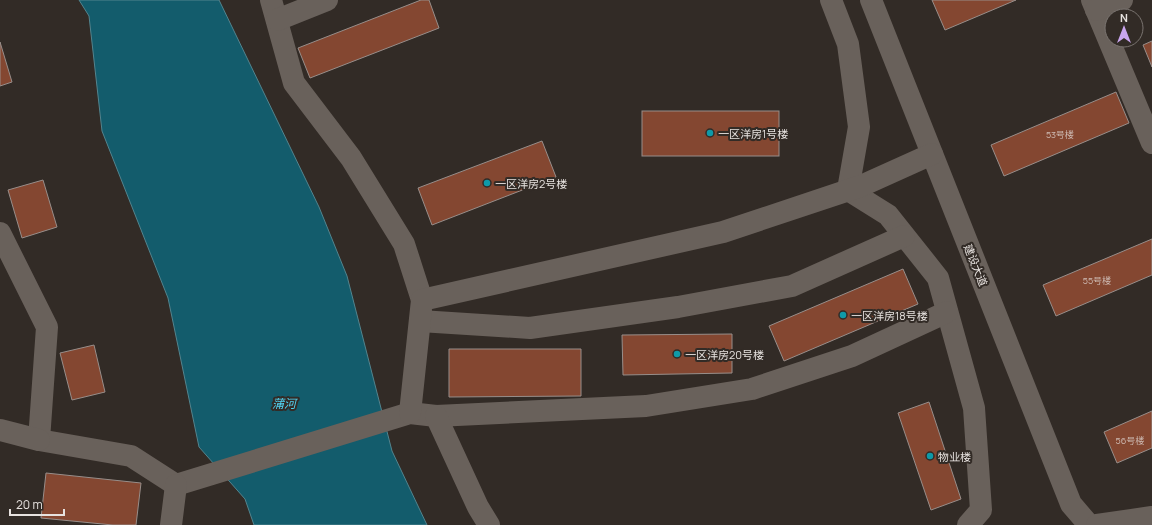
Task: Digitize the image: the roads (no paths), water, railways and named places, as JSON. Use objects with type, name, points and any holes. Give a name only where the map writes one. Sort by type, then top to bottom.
[{"type":"street","points":[[327,0],[274,10],[294,83],[351,158],[404,244],[421,310],[410,413]]},
{"type":"street","points":[[830,0],[848,44],[859,127],[848,190]]},
{"type":"street","name":"建设大道","points":[[870,0],[1071,504],[1090,525]]},
{"type":"street","points":[[1122,0],[1094,5],[1147,117],[1152,143]]},
{"type":"street","points":[[421,310],[723,232],[861,186],[932,154]]},
{"type":"street","points":[[848,190],[888,215],[938,278],[974,408],[981,510],[968,525]]},
{"type":"street","points":[[0,233],[47,327],[39,440]]},
{"type":"street","points":[[421,310],[530,328],[678,307],[792,286],[904,236]]},
{"type":"street","points":[[0,430],[39,440],[130,456],[176,484],[410,413],[436,416],[646,406],[752,389],[852,356],[947,312]]},
{"type":"street","points":[[436,416],[478,507],[489,525]]},
{"type":"street","points":[[170,525],[176,484]]},
{"type":"street","points":[[1097,525],[1152,517]]},
{"type":"water","name":"蒲河","points":[[79,0],[219,0],[319,207],[347,276],[392,451],[427,525],[254,525],[245,499],[199,447],[168,298],[102,131],[89,16]]},
{"type":"place","name":"一区洋房1号楼","points":[[710,133]]},
{"type":"place","name":"一区洋房2号楼","points":[[487,183]]},
{"type":"place","name":"一区洋房18号楼","points":[[843,315]]},
{"type":"place","name":"一区洋房20号楼","points":[[677,354]]},
{"type":"place","name":"物业楼","points":[[930,456]]}]
